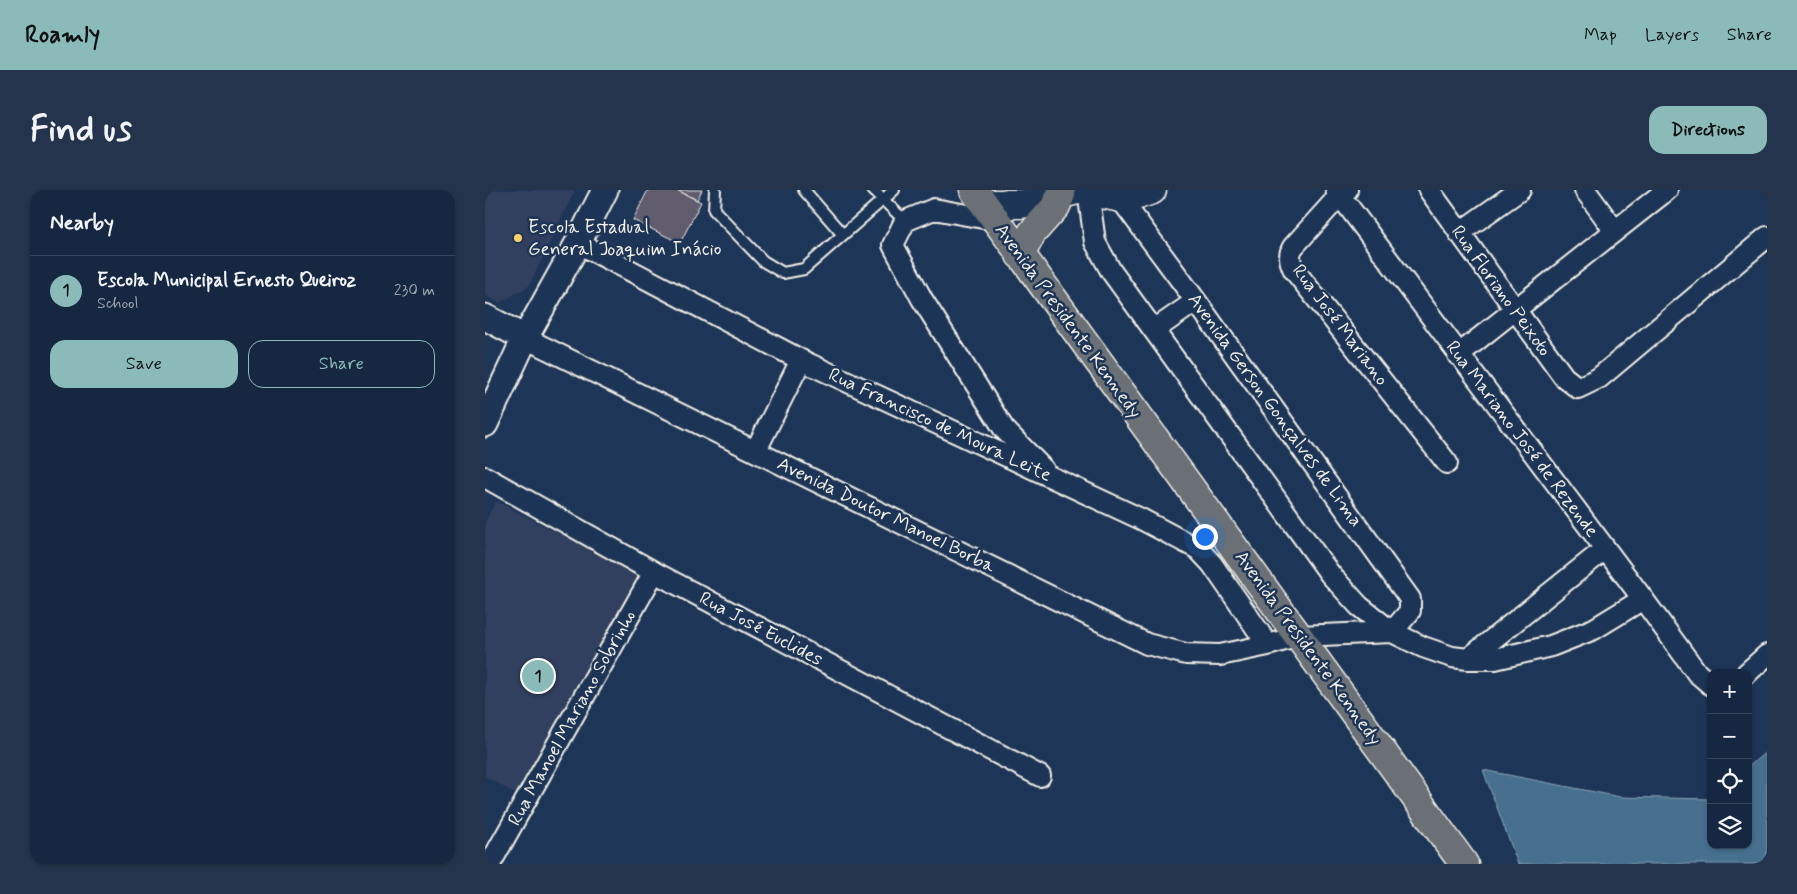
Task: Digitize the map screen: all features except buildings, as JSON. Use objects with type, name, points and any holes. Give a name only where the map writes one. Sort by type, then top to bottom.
[{"type":"highway","points":[[1020,255],[1032,233],[1056,206],[1074,192]]},
{"type":"highway","name":"Avenida Presidente Kennedy","points":[[988,201],[1020,255],[1465,864]]},
{"type":"main road","points":[[988,201],[1023,204],[1074,192],[1088,191],[1138,195],[1152,190]]},
{"type":"street","points":[[485,424],[525,338],[605,190]]},
{"type":"street","name":"Rua Floriano Peixoto","points":[[1429,190],[1564,377],[1579,388],[1599,378],[1767,237]]},
{"type":"street","points":[[1459,233],[1521,190]]},
{"type":"street","points":[[1585,190],[1615,231]]},
{"type":"street","points":[[1458,354],[1667,190]]},
{"type":"street","points":[[1088,191],[1095,242],[1111,271],[1330,574],[1359,606],[1392,632],[1423,648],[1452,657],[1468,660],[1495,660],[1551,646],[1594,629],[1643,599]]},
{"type":"street","name":"Rua Mariano José de Rezende","points":[[1341,192],[1458,354],[1643,599],[1697,674],[1707,682]]},
{"type":"street","name":"Rua José Mariano","points":[[1341,192],[1293,247],[1290,255],[1291,264],[1447,463]]},
{"type":"street","name":"Avenida Gerson Gonçalves de Lima","points":[[1117,194],[1196,300],[1410,599],[1410,611],[1392,632]]},
{"type":"street","points":[[988,201],[935,209],[905,220],[893,245],[922,299],[1005,429],[1053,479]]},
{"type":"street","name":"Rua Francisco de Moura Leite","points":[[578,243],[801,360],[1141,519],[1198,550],[1212,564],[1269,645]]},
{"type":"street","points":[[1154,330],[1196,300]]},
{"type":"street","name":"Avenida Doutor Manoel Borba","points":[[485,317],[1147,644],[1186,654],[1221,655],[1269,645],[1299,636],[1392,632]]},
{"type":"street","points":[[756,450],[801,360]]},
{"type":"street","name":"Rua José Euclides","points":[[485,477],[654,572],[1040,776]]},
{"type":"street","points":[[1468,660],[1605,549]]},
{"type":"street","name":"Rua Manoel Mariano Sobrinho","points":[[490,864],[654,572]]},
{"type":"street","points":[[1751,669],[1767,655]]},
{"type":"lane","points":[[715,190],[714,210],[763,261],[783,272],[804,269],[893,190]]},
{"type":"lane","points":[[804,190],[843,235]]},
{"type":"lane","points":[[873,190],[905,220]]},
{"type":"shaded area","name":"Escola Estadual General Joaquim Inácio","points":[[485,190],[575,190],[529,286],[499,303],[485,295]]},
{"type":"shaded area","points":[[496,501],[641,576],[528,801],[485,776],[485,522]]},
{"type":"shaded area","points":[[1767,751],[1767,864],[1518,864],[1483,770],[1620,797],[1707,799],[1707,849],[1752,849],[1752,764]]},
{"type":"place","name":"Escola Estadual General Joaquim Inácio","points":[[518,238]]},
{"type":"place","name":"Escola Municipal Ernesto Queiroz","points":[[538,676]]}]
